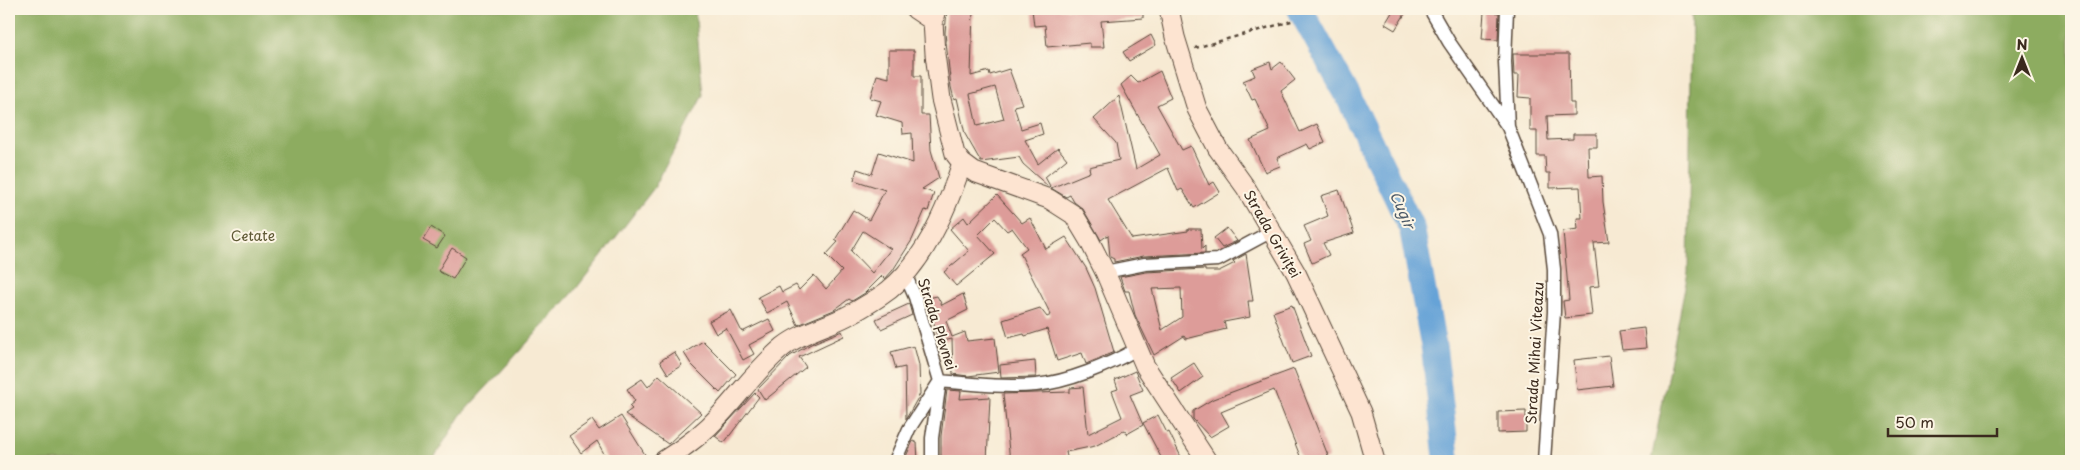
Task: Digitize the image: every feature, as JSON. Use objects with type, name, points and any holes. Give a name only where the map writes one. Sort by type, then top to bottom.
[{"type":"main road","points":[[914,9],[935,15],[935,54],[941,99],[955,154],[962,164],[974,172],[1049,199],[1074,215],[1105,272],[1137,349],[1165,399],[1206,461]]},
{"type":"main road","name":"Strada Griviței","points":[[1169,9],[1180,54],[1197,109],[1218,149],[1272,231],[1320,322],[1361,412],[1375,461]]},
{"type":"main road","points":[[663,461],[703,432],[750,378],[784,346],[805,334],[872,303],[890,290],[906,274],[931,236],[962,164]]},
{"type":"street","name":"Strada Mihai Viteazu","points":[[1430,9],[1449,42],[1508,127],[1550,234],[1554,269],[1554,312],[1544,461]]},
{"type":"street","points":[[1507,9],[1505,62],[1508,127]]},
{"type":"street","points":[[1105,272],[1145,264],[1218,260],[1272,231]]},
{"type":"street","name":"Strada Plevnei","points":[[895,461],[909,428],[940,381],[915,297],[906,274]]},
{"type":"street","points":[[932,461],[932,438],[940,381],[1008,386],[1037,385],[1065,379],[1137,349]]},
{"type":"path","points":[[1180,54],[1295,20]]},
{"type":"green space","name":"Cetate","points":[[9,9],[695,9],[703,95],[654,188],[572,294],[460,416],[432,461],[9,461]]},
{"type":"green space","points":[[1692,9],[2071,9],[2071,461],[1651,461],[1688,272]]},
{"type":"building","points":[[947,9],[973,9],[971,76],[989,71],[990,75],[1009,69],[1022,104],[1014,106],[1021,129],[1040,123],[1043,134],[1025,140],[1038,164],[1058,148],[1067,159],[1045,177],[1049,187],[1023,164],[1019,157],[981,162],[965,134],[957,98],[954,99],[945,33]],"holes":[[[995,87],[1004,119],[977,126],[970,94]]]},
{"type":"building","points":[[1032,9],[1143,9],[1143,18],[1101,21],[1104,47],[1090,47],[1090,43],[1047,47],[1045,25],[1034,26]]},
{"type":"building","points":[[1394,9],[1408,9],[1395,30],[1385,24]]},
{"type":"building","points":[[1484,12],[1499,13],[1498,40],[1482,39]]},
{"type":"building","points":[[1151,35],[1156,45],[1129,61],[1123,52]]},
{"type":"building","points":[[889,50],[914,50],[914,76],[921,76],[921,115],[929,115],[931,150],[939,178],[922,189],[934,193],[928,211],[925,210],[912,240],[893,270],[885,279],[882,276],[865,293],[852,301],[849,299],[834,310],[798,325],[787,302],[767,313],[758,297],[779,286],[782,292],[796,285],[799,290],[814,275],[826,289],[842,271],[826,255],[838,242],[835,240],[853,210],[869,220],[885,190],[854,180],[857,169],[872,174],[879,152],[913,163],[912,133],[903,134],[902,123],[876,115],[881,101],[870,98],[877,75],[889,78]],"holes":[[[863,231],[891,249],[872,273],[851,251]]]},
{"type":"building","points":[[1513,54],[1569,54],[1570,103],[1574,103],[1574,115],[1547,116],[1548,140],[1573,139],[1573,134],[1597,134],[1597,147],[1588,147],[1589,177],[1602,176],[1603,202],[1609,242],[1594,243],[1599,286],[1589,287],[1592,315],[1565,318],[1563,301],[1569,300],[1563,231],[1578,229],[1577,218],[1582,218],[1580,187],[1550,188],[1550,173],[1546,173],[1545,156],[1537,156],[1537,131],[1530,131],[1530,98],[1518,97],[1519,75],[1514,75]]},
{"type":"building","points":[[1270,62],[1272,69],[1281,62],[1295,80],[1281,91],[1300,132],[1317,124],[1325,142],[1310,149],[1307,144],[1277,158],[1280,166],[1265,172],[1250,140],[1270,131],[1255,99],[1252,100],[1243,81],[1255,76],[1252,69]]},
{"type":"building","points":[[1160,71],[1171,98],[1157,105],[1182,150],[1191,146],[1209,185],[1214,182],[1220,192],[1194,208],[1182,189],[1178,191],[1168,168],[1108,200],[1132,239],[1188,231],[1188,229],[1201,229],[1202,249],[1205,246],[1205,253],[1144,256],[1114,262],[1114,259],[1110,257],[1108,235],[1101,240],[1083,209],[1074,202],[1070,195],[1066,197],[1051,188],[1090,172],[1089,167],[1119,160],[1116,143],[1094,119],[1119,96],[1136,169],[1160,155],[1121,85],[1131,76],[1138,83]]},
{"type":"building","points":[[1339,190],[1354,233],[1323,243],[1329,255],[1312,263],[1304,244],[1311,241],[1304,226],[1328,216],[1321,196]]},
{"type":"building","points":[[997,195],[1022,223],[1030,218],[1046,249],[1066,237],[1086,268],[1095,288],[1114,352],[1086,364],[1082,353],[1057,361],[1047,329],[1025,336],[1024,334],[1008,338],[1003,320],[1040,308],[1047,317],[1051,315],[1020,253],[1027,248],[1012,228],[1007,231],[995,218],[978,235],[995,254],[956,286],[944,272],[969,251],[950,229],[964,217],[968,223]]},
{"type":"building","points":[[431,227],[445,236],[437,248],[423,240]]},
{"type":"building","points":[[1227,228],[1237,241],[1222,248],[1214,238]]},
{"type":"building","points":[[452,248],[466,257],[453,279],[438,271]]},
{"type":"building","points":[[1246,254],[1253,301],[1248,301],[1250,317],[1224,322],[1226,329],[1186,339],[1184,336],[1154,355],[1135,315],[1129,291],[1125,291],[1120,277],[1146,272],[1205,269],[1205,271],[1219,271],[1235,263],[1233,261]],"holes":[[[1181,288],[1182,317],[1162,330],[1152,289]]]},
{"type":"building","points":[[963,294],[968,310],[946,321],[952,337],[965,332],[967,341],[995,338],[999,372],[968,376],[953,374],[952,339],[938,342],[932,314],[929,315],[924,299],[937,296],[942,305]]},
{"type":"building","points":[[909,304],[912,315],[881,329],[876,319]]},
{"type":"building","points":[[1292,305],[1311,356],[1292,363],[1273,312]]},
{"type":"building","points":[[731,310],[742,332],[769,319],[775,331],[749,345],[754,354],[743,360],[726,328],[716,334],[709,321]]},
{"type":"building","points":[[1644,328],[1646,348],[1622,350],[1619,331]]},
{"type":"building","points":[[842,331],[844,336],[799,357],[806,367],[765,400],[758,389],[790,356],[811,344]]},
{"type":"building","points":[[703,341],[736,374],[720,393],[691,364],[684,353]]},
{"type":"building","points":[[914,346],[919,365],[920,394],[906,419],[905,367],[896,369],[891,352]]},
{"type":"building","points":[[674,352],[682,365],[668,374],[660,361]]},
{"type":"building","points":[[1609,356],[1613,386],[1577,390],[1574,360]]},
{"type":"building","points":[[1035,361],[1036,377],[1001,378],[1000,365]]},
{"type":"building","points":[[1194,363],[1203,377],[1181,393],[1171,378]]},
{"type":"building","points":[[1294,369],[1329,458],[1320,461],[1302,461],[1274,390],[1221,412],[1229,426],[1210,437],[1193,419],[1193,411],[1213,399]]},
{"type":"building","points":[[1135,371],[1143,390],[1130,395],[1143,425],[1127,434],[1125,430],[1095,446],[1066,452],[1068,461],[1010,461],[1003,394],[1070,392],[1070,388],[1083,387],[1088,434],[1122,417],[1112,391],[1118,389],[1115,380]]},
{"type":"building","points":[[659,375],[701,413],[668,444],[625,414],[632,409],[629,406],[635,401],[627,389],[642,379],[648,387]]},
{"type":"building","points":[[947,390],[961,391],[960,399],[990,397],[987,461],[941,458],[941,436]]},
{"type":"building","points":[[755,393],[759,397],[724,443],[715,436]]},
{"type":"building","points":[[1526,411],[1526,432],[1498,433],[1498,412]]},
{"type":"building","points":[[1158,415],[1167,433],[1169,432],[1183,461],[1163,461],[1143,423]]},
{"type":"building","points":[[621,416],[649,461],[608,461],[597,441],[581,453],[569,436],[592,420],[599,430]]},
{"type":"building","points":[[913,441],[917,443],[918,461],[904,461]]},
{"type":"waterway","name":"Cugir","points":[[1300,9],[1348,96],[1412,229],[1434,349],[1447,461]]}]
